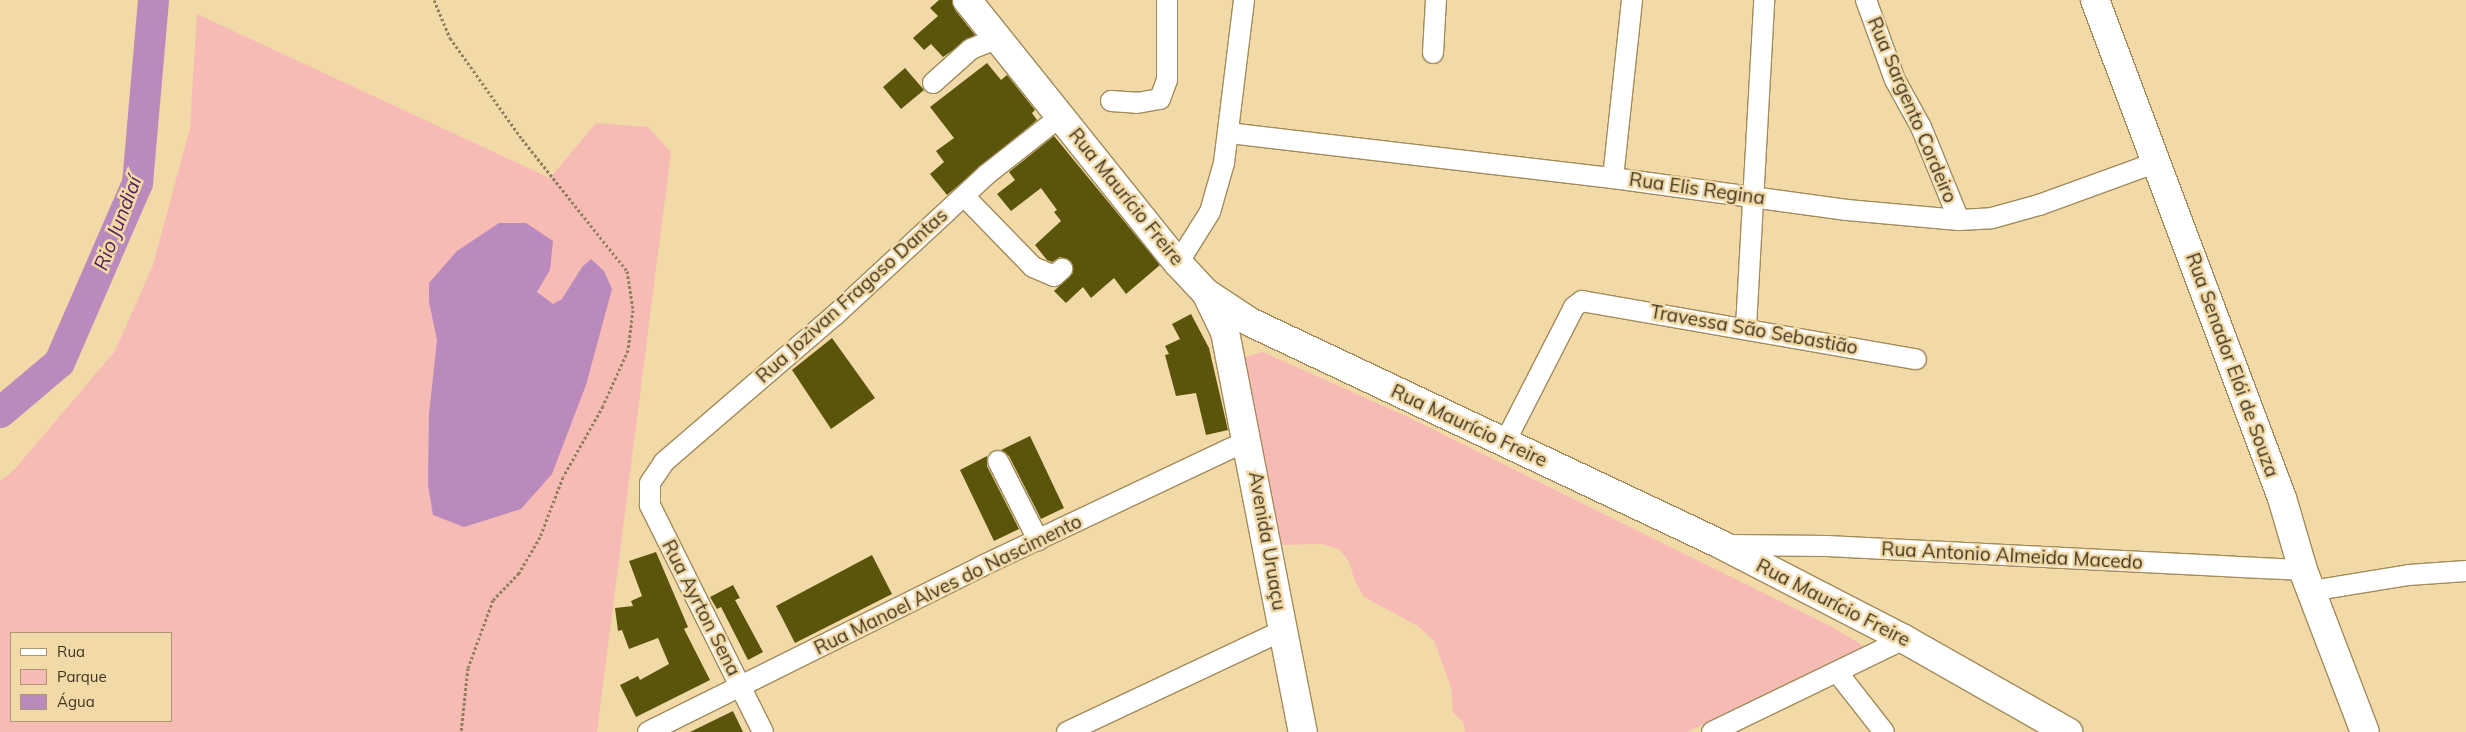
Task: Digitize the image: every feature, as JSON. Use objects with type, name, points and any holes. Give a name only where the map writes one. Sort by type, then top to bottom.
[{"type":"street","name":"Rua Maurício Freire","points":[[967,0],[1178,262],[1206,293],[1268,331],[1504,444],[1720,544],[1904,639],[2068,732]]},
{"type":"street","points":[[1110,101],[1137,103],[1160,100],[1167,80],[1167,0]]},
{"type":"street","points":[[1178,262],[1210,212],[1224,164],[1244,0]]},
{"type":"street","points":[[1433,53],[1436,0]]},
{"type":"street","points":[[1613,178],[1632,0]]},
{"type":"street","points":[[1746,327],[1751,196],[1764,0]]},
{"type":"street","name":"Rua Sargento Cordeiro","points":[[1866,0],[1895,80],[1921,127],[1959,220]]},
{"type":"street","name":"Rua Senador Elói de Souza","points":[[2095,0],[2282,498],[2307,580],[2364,732]]},
{"type":"street","points":[[933,83],[971,49],[998,38]]},
{"type":"street","name":"Rua Jozivan Fragoso Dantas","points":[[650,483],[664,462],[835,315],[964,196],[1061,116]]},
{"type":"street","name":"Rua Elis Regina","points":[[1228,133],[1613,178],[1847,210],[1959,220],[1992,218],[2030,207],[2157,162]]},
{"type":"street","points":[[964,196],[1033,268],[1054,276],[1062,269]]},
{"type":"street","name":"Avenida Uruaçu","points":[[1206,293],[1226,332],[1303,732]]},
{"type":"street","name":"Travessa São Sebastião","points":[[1504,444],[1576,304],[1593,302],[1746,327],[1916,359]]},
{"type":"street","points":[[1229,350],[1235,338],[1248,332],[1268,331]]},
{"type":"street","name":"Rua Manoel Alves do Nascimento","points":[[648,732],[1038,540],[1248,440]]},
{"type":"street","points":[[998,461],[1038,540]]},
{"type":"street","name":"Rua Ayrton Sena","points":[[650,483],[650,505],[763,732]]},
{"type":"street","name":"Rua Antonio Almeida Macedo","points":[[1720,544],[1827,546],[2307,580],[2466,571]]},
{"type":"street","points":[[1066,732],[1284,630]]},
{"type":"street","points":[[1712,732],[1904,639]]},
{"type":"street","points":[[1837,672],[1884,732]]},
{"type":"path","points":[[434,0],[450,38],[522,139],[627,271],[633,310],[628,350],[603,406],[563,477],[540,537],[519,572],[493,600],[468,668],[462,732]]},
{"type":"green space","points":[[197,14],[550,178],[596,123],[648,127],[671,152],[597,732],[0,732],[0,481],[14,470],[115,351],[153,265],[190,128]],"holes":[[[582,267],[464,527],[429,413],[437,340],[550,270],[537,292],[553,305],[562,299]]]},
{"type":"green space","points":[[1263,352],[1406,416],[1832,627],[1867,648],[1687,732],[1465,732],[1463,722],[1453,712],[1451,688],[1435,642],[1418,626],[1364,597],[1354,579],[1349,561],[1339,549],[1321,544],[1277,545],[1238,359]]},
{"type":"water","points":[[499,223],[526,223],[553,241],[550,270],[537,292],[553,304],[562,299],[582,267],[591,259],[604,271],[612,289],[586,385],[552,474],[521,509],[464,527],[433,515],[428,485],[429,413],[437,340],[429,302],[429,283],[457,251]]},
{"type":"building","points":[[939,0],[952,0],[955,10],[975,35],[943,57],[931,44],[924,50],[913,38],[938,16],[930,8]]},
{"type":"building","points":[[987,63],[1001,80],[1007,75],[1035,110],[1032,113],[1037,120],[947,195],[930,174],[944,162],[936,151],[954,138],[930,107]]},
{"type":"building","points":[[905,68],[924,90],[901,109],[883,87]]},
{"type":"building","points":[[1054,136],[1160,265],[1126,294],[1114,278],[1091,298],[1083,287],[1066,303],[1054,291],[1073,273],[1071,262],[1060,257],[1052,262],[1047,260],[1035,245],[1061,221],[1054,212],[1057,210],[1041,188],[1011,211],[997,194],[1015,180],[1009,172]]},
{"type":"building","points":[[1191,314],[1209,348],[1228,430],[1206,435],[1196,393],[1176,396],[1165,355],[1169,354],[1165,346],[1180,339],[1172,324]]},
{"type":"building","points":[[832,338],[875,398],[831,429],[792,370]]},
{"type":"building","points":[[1030,436],[1064,508],[1041,519],[1009,456],[1001,450]]},
{"type":"building","points":[[987,456],[987,466],[1019,529],[994,541],[960,470]]},
{"type":"building","points":[[656,552],[688,627],[684,629],[710,680],[636,717],[620,685],[638,676],[640,680],[669,664],[658,638],[629,649],[622,630],[618,631],[615,608],[633,606],[631,601],[642,596],[629,561]]},
{"type":"building","points":[[872,555],[892,594],[795,643],[776,606]]},
{"type":"building","points":[[733,585],[740,598],[735,600],[763,652],[748,660],[721,607],[717,609],[710,597]]},
{"type":"building","points":[[733,711],[743,732],[690,732]]},
{"type":"waterway","name":"Rio Jundiaí","points":[[0,412],[59,362],[137,183],[153,0]]}]
